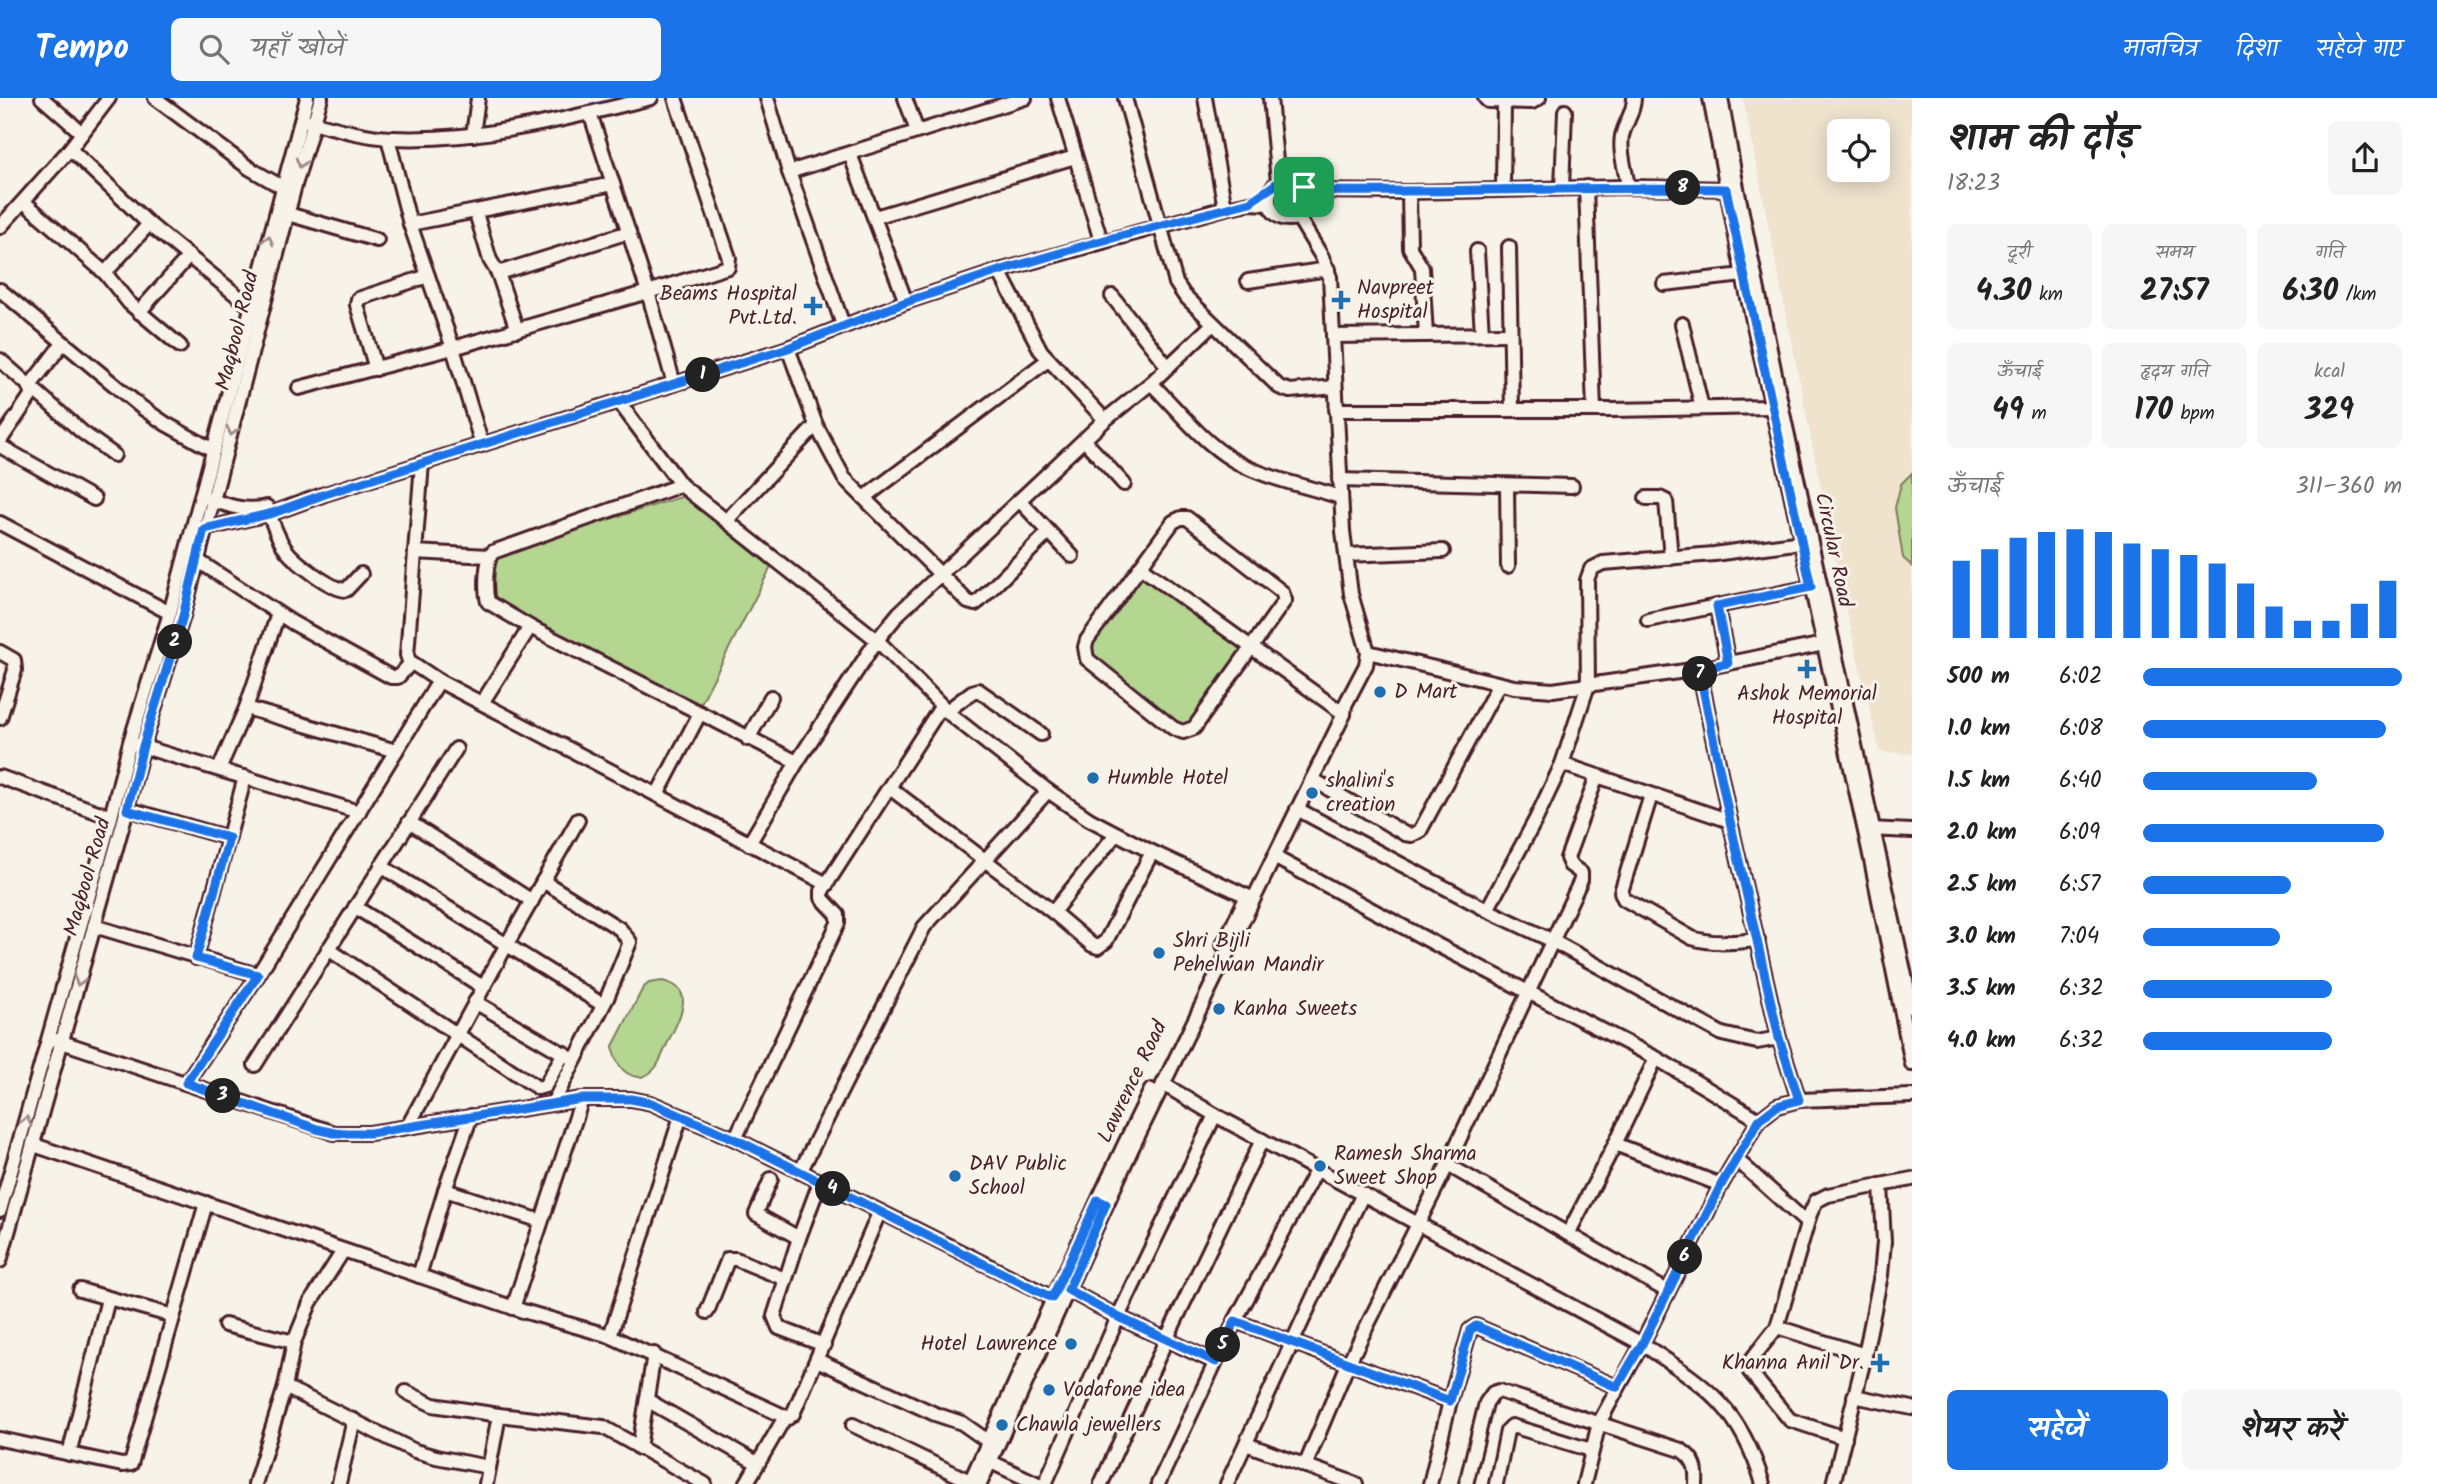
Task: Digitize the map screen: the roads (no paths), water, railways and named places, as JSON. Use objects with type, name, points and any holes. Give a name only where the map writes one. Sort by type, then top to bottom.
[{"type":"street","points":[[42,98],[82,133]]},
{"type":"street","points":[[0,228],[70,149],[109,98]]},
{"type":"street","points":[[155,98],[232,156],[282,187]]},
{"type":"street","name":"Maqbool Road","points":[[0,1210],[94,926],[127,810],[136,744],[170,613],[199,528],[288,214],[307,121],[307,98]]},
{"type":"street","name":"Maqbool Road","points":[[207,498],[214,450],[282,187],[307,121],[321,98]]},
{"type":"street","points":[[473,135],[478,98]]},
{"type":"street","points":[[307,121],[388,138],[427,139],[473,135],[590,113],[651,98]]},
{"type":"street","points":[[299,387],[453,348],[724,270],[729,263],[675,98]]},
{"type":"street","points":[[767,98],[789,172],[843,325]]},
{"type":"street","points":[[905,98],[917,131]]},
{"type":"street","points":[[789,172],[1025,98]]},
{"type":"street","points":[[1058,98],[1101,241]]},
{"type":"street","points":[[1125,98],[1176,283],[1184,295],[1279,387],[1290,391],[1335,387]]},
{"type":"street","points":[[1205,98],[1225,208]]},
{"type":"street","points":[[1269,98],[1275,186],[1269,204]]},
{"type":"street","points":[[1485,98],[1488,101],[1504,102],[1532,102],[1539,98]]},
{"type":"street","points":[[1628,187],[1621,143],[1624,128],[1632,114],[1634,98]]},
{"type":"street","name":"Circular Road","points":[[1710,98],[1868,829],[1912,1064]]},
{"type":"street","name":"Circular Road","points":[[1721,98],[1743,275],[1811,587],[1828,643]]},
{"type":"street","points":[[1503,189],[1504,102]]},
{"type":"street","points":[[1562,188],[1565,111]]},
{"type":"street","points":[[590,113],[648,292],[674,384]]},
{"type":"street","points":[[388,138],[410,224],[453,348],[482,445]]},
{"type":"street","points":[[70,149],[149,224],[250,306]]},
{"type":"street","points":[[850,154],[906,302]]},
{"type":"street","points":[[875,217],[1075,157]]},
{"type":"street","points":[[199,528],[269,514],[788,348],[906,302],[999,271],[1250,202],[1287,179],[1297,181],[1307,191],[1409,192],[1586,187],[1731,189]]},
{"type":"street","points":[[410,224],[613,184]]},
{"type":"street","points":[[1586,187],[1594,410]]},
{"type":"street","points":[[1298,217],[1307,206],[1307,191]]},
{"type":"street","points":[[1409,192],[1410,248],[1422,268],[1426,335]]},
{"type":"street","points":[[24,202],[105,273],[139,312],[180,346]]},
{"type":"street","points":[[1250,202],[1269,204],[1280,217],[1298,217]]},
{"type":"street","points":[[476,213],[490,260],[498,274],[517,330]]},
{"type":"street","points":[[288,214],[377,240]]},
{"type":"street","points":[[1298,217],[1328,269],[1332,292],[1340,497],[1351,594],[1368,652],[1499,684],[1542,690],[1699,669],[1828,643]]},
{"type":"street","points":[[105,273],[149,224]]},
{"type":"street","points":[[498,274],[629,232]]},
{"type":"street","points":[[1509,247],[1512,410]]},
{"type":"street","points":[[1477,251],[1482,334]]},
{"type":"street","points":[[139,312],[189,256]]},
{"type":"street","points":[[1248,281],[1328,269]]},
{"type":"street","points":[[999,271],[1034,340],[1048,360],[1105,420]]},
{"type":"street","points":[[1664,284],[1743,275]]},
{"type":"street","points":[[376,369],[357,305],[358,299],[428,276]]},
{"type":"street","points":[[0,290],[141,407],[214,450]]},
{"type":"street","points":[[1112,296],[1168,367]]},
{"type":"street","points":[[749,845],[797,762],[877,640],[899,613],[1105,420],[1151,383],[1213,324]]},
{"type":"street","points":[[1682,324],[1702,408]]},
{"type":"street","points":[[1333,336],[1509,334]]},
{"type":"street","points":[[63,343],[31,389],[0,443],[94,499]]},
{"type":"street","points":[[788,348],[816,425],[844,478],[968,602],[975,604],[1049,532]]},
{"type":"street","points":[[0,360],[31,389],[114,456]]},
{"type":"street","points":[[864,498],[1048,360]]},
{"type":"street","points":[[1151,383],[1210,443],[1234,461],[1340,497]]},
{"type":"street","points":[[619,401],[681,485],[877,640],[944,709],[1048,791],[1116,834],[1247,896]]},
{"type":"street","points":[[1336,410],[1772,407]]},
{"type":"street","points":[[727,520],[816,425]]},
{"type":"street","points":[[1084,440],[1124,484]]},
{"type":"street","points":[[422,463],[407,655],[411,663],[439,681],[827,884]]},
{"type":"street","points":[[1339,480],[1572,486]]},
{"type":"street","points":[[681,485],[493,552],[489,556],[488,602],[530,628],[797,762]]},
{"type":"street","points":[[1507,485],[1508,566]]},
{"type":"street","points":[[207,498],[240,509],[253,510],[325,494]]},
{"type":"street","points":[[1646,498],[1660,498],[1665,501],[1671,558]]},
{"type":"street","points":[[1020,501],[1072,556]]},
{"type":"street","points":[[269,514],[286,551],[330,584],[340,590],[346,590],[361,574]]},
{"type":"street","points":[[1187,518],[1284,596],[1283,604],[1194,729],[1183,732],[1173,728],[1087,659],[1085,653],[1087,640],[1140,567],[1173,522],[1187,518]]},
{"type":"street","points":[[0,523],[170,613]]},
{"type":"street","name":"Maqbool Road","points":[[0,1261],[6,1217],[34,1145],[56,1040],[111,817],[183,616],[197,560],[199,528]]},
{"type":"street","points":[[1487,910],[1526,839],[1562,764],[1588,685],[1587,580],[1591,569],[1603,563],[1671,558],[1802,542]]},
{"type":"street","points":[[1346,555],[1443,551]]},
{"type":"street","points":[[415,552],[489,556]]},
{"type":"street","points":[[197,560],[278,614],[393,678],[398,677],[411,663]]},
{"type":"street","points":[[1140,567],[1342,709]]},
{"type":"street","points":[[1648,620],[1811,587]]},
{"type":"street","points":[[1717,606],[1728,663]]},
{"type":"street","points":[[219,769],[246,708],[278,614]]},
{"type":"street","points":[[482,703],[530,628]]},
{"type":"street","points":[[0,652],[14,660],[15,670],[0,718]]},
{"type":"street","name":"Lawrence Road","points":[[974,1483],[990,1462],[1068,1290],[1102,1202],[1247,896],[1366,665],[1368,652]]},
{"type":"street","points":[[1699,669],[1779,1038],[1799,1100]]},
{"type":"street","points":[[186,1083],[258,975],[439,681]]},
{"type":"street","points":[[1312,779],[1405,834],[1416,834],[1463,755],[1499,684]]},
{"type":"street","points":[[735,1139],[838,923],[838,915],[821,897],[827,884],[944,709],[978,691],[1041,734]]},
{"type":"street","points":[[748,739],[771,697]]},
{"type":"street","points":[[246,708],[396,751]]},
{"type":"street","name":"Lawrence Road","points":[[974,1483],[989,1442],[1052,1298],[1245,920],[1342,709]]},
{"type":"street","points":[[657,795],[700,713]]},
{"type":"street","points":[[136,744],[359,812]]},
{"type":"street","points":[[255,1065],[456,749]]},
{"type":"street","points":[[1562,764],[1730,821]]},
{"type":"street","points":[[1305,1466],[1348,1364],[1448,1165],[1581,880],[1581,873],[1570,865],[1567,859],[1597,776]]},
{"type":"street","points":[[0,777],[111,817]]},
{"type":"street","points":[[196,958],[245,778]]},
{"type":"street","points":[[890,788],[1098,947],[1102,945],[1119,917],[1152,852]]},
{"type":"street","points":[[800,1172],[924,927],[1048,791]]},
{"type":"street","points":[[1651,795],[1621,891],[1624,899],[1692,938],[1723,943],[1758,940]]},
{"type":"street","points":[[1297,809],[1487,910],[1551,940],[1723,1034],[1757,1042],[1779,1038]]},
{"type":"street","points":[[127,810],[229,838]]},
{"type":"street","points":[[408,1126],[507,944],[579,820]]},
{"type":"street","points":[[409,822],[532,901]]},
{"type":"street","points":[[1868,829],[1912,831]]},
{"type":"street","name":"Circular Road","points":[[1868,829],[1912,1008]]},
{"type":"street","points":[[1053,912],[1116,834]]},
{"type":"street","points":[[1274,857],[1656,1058],[1759,1120]]},
{"type":"street","points":[[381,866],[603,1005]]},
{"type":"street","points":[[328,949],[538,1088],[545,1086],[570,1056],[603,1005],[629,946],[629,939],[620,929],[543,881]]},
{"type":"street","points":[[355,907],[483,987]]},
{"type":"street","points":[[94,926],[258,975]]},
{"type":"street","points":[[475,1002],[570,1056]]},
{"type":"street","points":[[56,1040],[334,1133],[370,1133],[582,1099],[631,1099],[651,1103],[735,1139],[1052,1298]]},
{"type":"street","points":[[553,1103],[570,1056]]},
{"type":"street","points":[[1567,1234],[1615,1144],[1656,1058]]},
{"type":"street","points":[[1163,1084],[1215,1115],[1642,1344],[1701,1383],[1730,1413],[1755,1457],[1763,1484]]},
{"type":"street","points":[[1584,1484],[1599,1423],[1642,1344],[1721,1185],[1759,1120],[1777,1106],[1799,1100],[1912,1096]]},
{"type":"street","points":[[513,1308],[582,1099]]},
{"type":"street","points":[[1045,1484],[1118,1317],[1215,1115]]},
{"type":"street","points":[[419,1276],[445,1189],[471,1116]]},
{"type":"street","points":[[610,1336],[681,1116]]},
{"type":"street","points":[[1101,1484],[1166,1340],[1262,1140]]},
{"type":"street","points":[[1615,1144],[1721,1185]]},
{"type":"street","points":[[34,1145],[513,1308],[610,1336],[654,1354],[785,1417],[793,1414],[880,1213]]},
{"type":"street","points":[[1736,1159],[1807,1223]]},
{"type":"street","points":[[1448,1165],[1667,1291]]},
{"type":"street","points":[[1158,1484],[1235,1321],[1317,1169]]},
{"type":"street","points":[[771,1179],[755,1214],[799,1238]]},
{"type":"street","points":[[1845,1438],[1790,1420],[1750,1372],[1749,1360],[1777,1327],[1813,1206],[1821,1198],[1912,1179]]},
{"type":"street","points":[[820,1182],[775,1311],[776,1325],[824,1345]]},
{"type":"street","points":[[1833,1484],[1865,1355],[1883,1258],[1881,1185]]},
{"type":"street","points":[[445,1189],[541,1221]]},
{"type":"street","points":[[1227,1484],[1363,1194]]},
{"type":"street","points":[[0,1439],[127,1466],[134,1461],[206,1203]]},
{"type":"street","points":[[255,1484],[285,1387],[294,1342],[310,1303],[342,1251]]},
{"type":"street","points":[[707,1312],[725,1262],[730,1258],[785,1279]]},
{"type":"street","points":[[80,1290],[173,1317]]},
{"type":"street","points":[[1068,1290],[1118,1317],[1216,1362]]},
{"type":"street","points":[[69,1454],[108,1299]]},
{"type":"street","points":[[1235,1321],[1450,1401]]},
{"type":"street","points":[[225,1325],[294,1342]]},
{"type":"street","points":[[1430,1484],[1470,1330],[1476,1326],[1617,1387]]},
{"type":"street","points":[[1777,1327],[1865,1355]]},
{"type":"street","points":[[639,1448],[654,1354]]},
{"type":"street","points":[[817,1360],[935,1414],[967,1425],[989,1442]]},
{"type":"street","points":[[285,1387],[415,1451],[489,1467]]},
{"type":"street","points":[[1466,1484],[1486,1403],[1493,1393],[1499,1391],[1688,1455],[1695,1465],[1696,1484]]},
{"type":"street","points":[[406,1392],[433,1405],[603,1427],[705,1484]]},
{"type":"street","points":[[1854,1396],[1912,1408]]},
{"type":"street","points":[[647,1400],[757,1463]]},
{"type":"street","points":[[486,1484],[499,1415]]},
{"type":"street","points":[[746,1484],[785,1417]]},
{"type":"street","points":[[339,1483],[354,1420]]},
{"type":"street","points":[[853,1425],[974,1483]]},
{"type":"street","points":[[1496,1484],[1507,1431],[1512,1426],[1591,1450]]},
{"type":"street","points":[[1246,1444],[1356,1484]]},
{"type":"street","points":[[990,1462],[1038,1484]]},
{"type":"place","name":"Navpreet Hospital","points":[[1341,300]]},
{"type":"place","name":"Beams Hospital Pvt.Ltd.","points":[[813,306]]},
{"type":"place","name":"Ashok Memorial Hospital","points":[[1807,669]]},
{"type":"place","name":"D Mart","points":[[1380,692]]},
{"type":"place","name":"Humble Hotel","points":[[1093,778]]},
{"type":"place","name":"shalini's creation","points":[[1312,793]]},
{"type":"place","name":"Shri Bijli Pehelwan Mandir","points":[[1159,953]]},
{"type":"place","name":"Kanha Sweets","points":[[1219,1009]]},
{"type":"place","name":"Ramesh Sharma Sweet Shop","points":[[1320,1166]]},
{"type":"place","name":"DAV Public School","points":[[955,1176]]},
{"type":"place","name":"Hotel Lawrence","points":[[1071,1344]]},
{"type":"place","name":"Khanna Anil Dr.","points":[[1880,1363]]},
{"type":"place","name":"Vodafone idea","points":[[1049,1390]]},
{"type":"place","name":"Chawla jewellers","points":[[1002,1425]]}]
